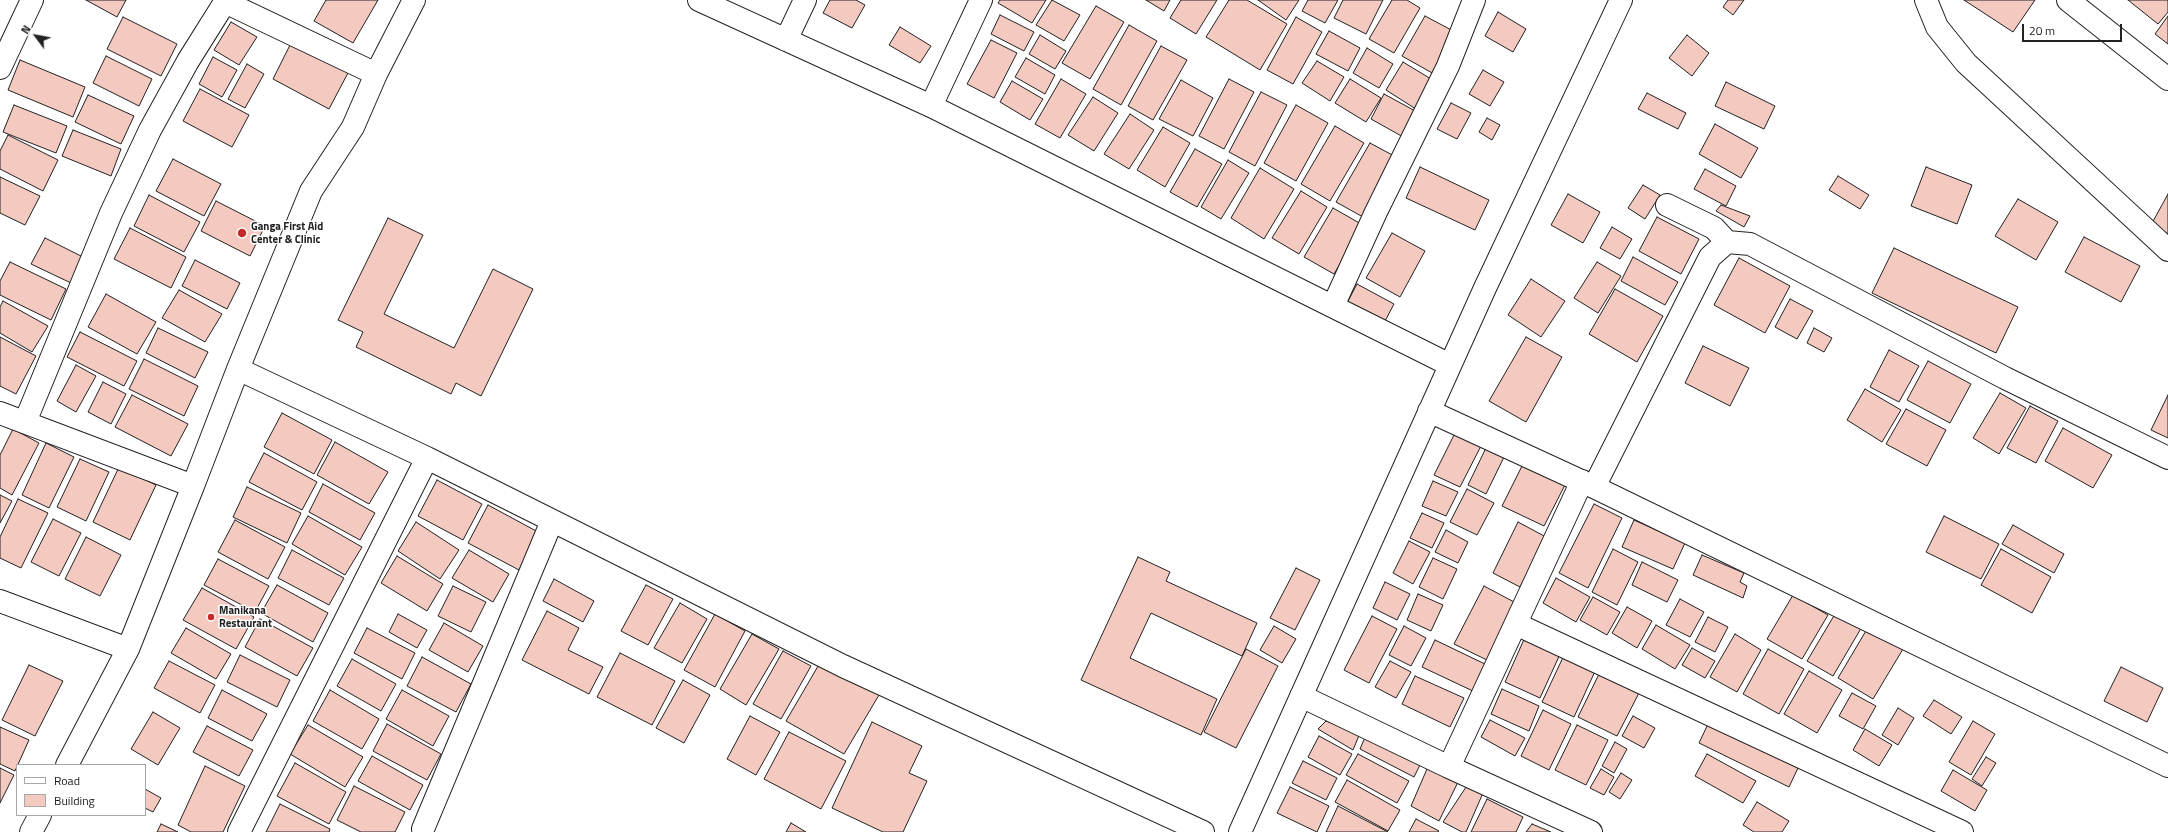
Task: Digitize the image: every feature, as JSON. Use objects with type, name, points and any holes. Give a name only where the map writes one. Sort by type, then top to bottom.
[{"type":"street","points":[[0,68],[32,0]]},
{"type":"street","points":[[68,764],[128,649],[194,486],[238,369],[311,191],[353,127],[376,74],[414,0]]},
{"type":"street","points":[[699,0],[931,106],[1450,365]]},
{"type":"street","points":[[786,40],[805,0]]},
{"type":"street","points":[[931,106],[981,0]]},
{"type":"street","points":[[1333,306],[1376,212],[1448,66],[1474,0]]},
{"type":"street","points":[[1240,832],[1450,365],[1622,0]]},
{"type":"street","points":[[1926,0],[1937,27],[1966,63],[2168,250]]},
{"type":"street","points":[[2068,0],[2168,79]]},
{"type":"street","points":[[25,422],[111,213],[141,151],[188,61],[223,1],[376,74]]},
{"type":"street","points":[[1667,205],[1714,228],[1727,242],[1750,244],[2005,378],[2168,458]]},
{"type":"street","points":[[1449,767],[1516,624],[1588,484],[1710,257],[1727,242]]},
{"type":"street","points":[[238,369],[427,458],[843,666],[1203,832]]},
{"type":"street","points":[[1429,411],[1588,484],[2168,766]]},
{"type":"street","points":[[0,413],[194,486]]},
{"type":"street","points":[[239,832],[427,458]]},
{"type":"street","points":[[423,830],[552,520]]},
{"type":"street","points":[[0,601],[128,649]]},
{"type":"street","points":[[1516,624],[1962,832]]},
{"type":"street","points":[[1301,696],[1449,767],[1592,832]]},
{"type":"street","points":[[31,832],[39,816]]},
{"type":"building","points":[[86,0],[126,0],[117,17]]},
{"type":"building","points":[[326,0],[378,0],[353,43],[314,21]]},
{"type":"building","points":[[830,0],[856,0],[865,5],[852,28],[823,13]]},
{"type":"building","points":[[1000,0],[1046,0],[1032,23],[998,3]]},
{"type":"building","points":[[1052,0],[1080,15],[1064,41],[1036,25]]},
{"type":"building","points":[[1146,0],[1170,0],[1164,11]]},
{"type":"building","points":[[1181,0],[1217,0],[1196,34],[1170,18]]},
{"type":"building","points":[[1229,0],[1247,0],[1287,24],[1260,70],[1206,37]]},
{"type":"building","points":[[1258,0],[1299,0],[1286,20]]},
{"type":"building","points":[[1308,0],[1338,0],[1325,23],[1302,11]]},
{"type":"building","points":[[1343,0],[1383,0],[1366,34],[1334,18]]},
{"type":"building","points":[[1392,0],[1407,0],[1420,8],[1394,53],[1369,39]]},
{"type":"building","points":[[1728,0],[1744,0],[1733,15],[1723,7]]},
{"type":"building","points":[[1964,0],[2035,0],[2013,32]]},
{"type":"building","points":[[2128,0],[2168,0],[2168,12],[2158,24]]},
{"type":"building","points":[[1096,6],[1124,22],[1090,79],[1062,63]]},
{"type":"building","points":[[1498,12],[1526,29],[1513,52],[1485,36]]},
{"type":"building","points":[[1000,15],[1034,32],[1024,51],[991,34]]},
{"type":"building","points":[[1425,16],[1457,33],[1434,74],[1402,56]]},
{"type":"building","points":[[2168,16],[2168,44],[2155,34]]},
{"type":"building","points":[[123,17],[177,44],[161,76],[107,49]]},
{"type":"building","points":[[1296,17],[1322,32],[1293,84],[1267,70]]},
{"type":"building","points":[[231,22],[257,37],[239,65],[214,50]]},
{"type":"building","points":[[1129,25],[1157,41],[1121,105],[1093,89]]},
{"type":"building","points":[[900,27],[931,46],[920,63],[889,45]]},
{"type":"building","points":[[1329,31],[1360,48],[1348,71],[1316,54]]},
{"type":"building","points":[[1040,35],[1066,51],[1055,69],[1029,54]]},
{"type":"building","points":[[1687,35],[1709,53],[1692,76],[1669,58]]},
{"type":"building","points":[[991,40],[1017,53],[994,98],[967,84]]},
{"type":"building","points":[[292,41],[349,71],[329,109],[273,79]]},
{"type":"building","points":[[1161,46],[1187,60],[1153,120],[1128,106]]},
{"type":"building","points":[[1367,48],[1393,64],[1379,88],[1353,73]]},
{"type":"building","points":[[106,56],[152,79],[139,106],[93,83]]},
{"type":"building","points":[[213,57],[237,70],[222,97],[199,84]]},
{"type":"building","points":[[1026,58],[1055,75],[1045,94],[1015,77]]},
{"type":"building","points":[[20,60],[85,87],[73,117],[8,90]]},
{"type":"building","points":[[1317,61],[1344,77],[1330,101],[1302,83]]},
{"type":"building","points":[[1403,62],[1436,82],[1419,111],[1386,90]]},
{"type":"building","points":[[247,64],[264,74],[245,108],[228,99]]},
{"type":"building","points":[[1483,70],[1504,82],[1490,106],[1469,94]]},
{"type":"building","points":[[1061,79],[1086,94],[1060,138],[1035,124]]},
{"type":"building","points":[[1229,79],[1254,92],[1224,149],[1199,136]]},
{"type":"building","points":[[1350,79],[1381,98],[1366,122],[1335,103]]},
{"type":"building","points":[[1181,80],[1213,98],[1193,136],[1159,119]]},
{"type":"building","points":[[1012,81],[1043,99],[1030,120],[1000,102]]},
{"type":"building","points":[[1726,82],[1775,106],[1764,129],[1715,106]]},
{"type":"building","points":[[200,89],[249,115],[232,147],[183,121]]},
{"type":"building","points":[[1261,92],[1287,105],[1255,166],[1229,152]]},
{"type":"building","points":[[1647,93],[1686,113],[1678,129],[1638,109]]},
{"type":"building","points":[[1384,94],[1419,113],[1405,138],[1371,119]]},
{"type":"building","points":[[88,95],[134,116],[121,144],[75,122]]},
{"type":"building","points":[[1093,97],[1118,113],[1094,151],[1068,135]]},
{"type":"building","points":[[1451,103],[1471,113],[1457,139],[1437,129]]},
{"type":"building","points":[[14,105],[67,126],[56,153],[3,132]]},
{"type":"building","points":[[1296,105],[1328,123],[1296,181],[1264,163]]},
{"type":"building","points":[[1130,114],[1154,130],[1129,169],[1104,154]]},
{"type":"building","points":[[1487,118],[1500,125],[1492,140],[1479,132]]},
{"type":"building","points":[[1715,124],[1758,148],[1741,178],[1699,154]]},
{"type":"building","points":[[1335,126],[1364,143],[1330,201],[1301,184]]},
{"type":"building","points":[[1163,127],[1190,143],[1165,187],[1137,170]]},
{"type":"building","points":[[73,130],[121,149],[111,176],[62,156]]},
{"type":"building","points":[[8,135],[58,160],[43,191],[0,169],[0,151]]},
{"type":"building","points":[[1370,143],[1396,157],[1363,217],[1336,202]]},
{"type":"building","points":[[1195,149],[1222,164],[1197,207],[1170,192]]},
{"type":"building","points":[[173,159],[221,184],[204,216],[156,191]]},
{"type":"building","points":[[1228,160],[1249,173],[1221,219],[1201,207]]},
{"type":"building","points":[[1420,167],[1489,200],[1475,230],[1406,198]]},
{"type":"building","points":[[1926,167],[1972,185],[1957,224],[1911,206]]},
{"type":"building","points":[[1260,168],[1294,189],[1264,239],[1231,218]]},
{"type":"building","points":[[1705,169],[1736,186],[1726,206],[1694,189]]},
{"type":"building","points":[[1838,176],[1869,195],[1860,209],[1829,190]]},
{"type":"building","points":[[0,177],[40,196],[25,225],[0,213]]},
{"type":"building","points":[[1643,185],[1660,195],[1645,219],[1628,208]]},
{"type":"building","points":[[1301,191],[1327,207],[1299,254],[1272,238]]},
{"type":"building","points":[[1568,194],[1600,212],[1583,243],[1551,225]]},
{"type":"building","points":[[2168,194],[2168,234],[2151,225]]},
{"type":"building","points":[[149,195],[200,222],[184,252],[134,226]]},
{"type":"building","points":[[2018,199],[2058,222],[2036,260],[1995,236]]},
{"type":"building","points":[[216,201],[265,226],[250,256],[201,231]]},
{"type":"building","points":[[1721,205],[1750,216],[1744,227],[1716,211]]},
{"type":"building","points":[[1333,208],[1363,225],[1334,274],[1304,257]]},
{"type":"building","points":[[1657,217],[1699,239],[1681,274],[1639,251]]},
{"type":"building","points":[[388,218],[423,235],[384,314],[454,348],[493,269],[533,289],[481,396],[456,383],[451,394],[356,347],[363,332],[338,320]]},
{"type":"building","points":[[1612,227],[1632,239],[1620,259],[1600,248]]},
{"type":"building","points":[[130,228],[186,257],[171,288],[114,259]]},
{"type":"building","points":[[1392,233],[1425,251],[1400,297],[1366,278]]},
{"type":"building","points":[[2084,237],[2140,266],[2121,302],[2065,272]]},
{"type":"building","points":[[45,238],[83,257],[71,283],[31,264]]},
{"type":"building","points":[[1894,248],[2018,307],[1996,353],[1872,293]]},
{"type":"building","points":[[1633,257],[1678,282],[1665,305],[1621,281]]},
{"type":"building","points":[[1739,258],[1790,286],[1765,333],[1714,305]]},
{"type":"building","points":[[195,260],[240,283],[227,309],[182,286]]},
{"type":"building","points":[[10,262],[66,289],[51,320],[0,295],[0,281]]},
{"type":"building","points":[[1597,262],[1621,276],[1598,313],[1574,298]]},
{"type":"building","points":[[1531,279],[1565,301],[1541,337],[1508,315]]},
{"type":"building","points":[[1357,284],[1394,304],[1384,323],[1347,303]]},
{"type":"building","points":[[1615,289],[1663,316],[1637,362],[1589,334]]},
{"type":"building","points":[[179,290],[222,314],[205,342],[162,318]]},
{"type":"building","points":[[106,294],[156,322],[137,354],[88,327]]},
{"type":"building","points":[[1790,299],[1813,311],[1797,339],[1775,327]]},
{"type":"building","points":[[3,301],[48,326],[32,352],[0,333],[0,307]]},
{"type":"building","points":[[158,328],[208,352],[195,378],[146,353]]},
{"type":"building","points":[[1814,328],[1832,338],[1824,352],[1807,343]]},
{"type":"building","points":[[80,332],[137,361],[124,386],[67,357]]},
{"type":"building","points":[[0,337],[36,356],[16,394],[0,386]]},
{"type":"building","points":[[1526,337],[1562,357],[1526,422],[1489,401]]},
{"type":"building","points":[[1703,346],[1749,368],[1730,406],[1685,383]]},
{"type":"building","points":[[1889,350],[1919,366],[1899,402],[1870,387]]},
{"type":"building","points":[[144,359],[198,386],[184,416],[129,389]]},
{"type":"building","points":[[1928,361],[1971,384],[1950,423],[1907,400]]},
{"type":"building","points":[[76,365],[96,376],[76,412],[57,401]]},
{"type":"building","points":[[103,382],[126,394],[111,424],[88,412]]},
{"type":"building","points":[[1865,389],[1901,410],[1882,442],[1847,420]]},
{"type":"building","points":[[2000,393],[2026,408],[1999,454],[1973,438]]},
{"type":"building","points":[[132,395],[188,424],[171,456],[115,427]]},
{"type":"building","points":[[2168,395],[2168,438],[2151,430]]},
{"type":"building","points":[[2030,406],[2058,421],[2036,463],[2007,448]]},
{"type":"building","points":[[1906,409],[1946,430],[1927,466],[1886,444]]},
{"type":"building","points":[[282,413],[332,440],[314,474],[264,447]]},
{"type":"building","points":[[2063,428],[2112,455],[2093,488],[2045,461]]},
{"type":"building","points":[[13,429],[39,443],[12,495],[0,488],[0,455]]},
{"type":"building","points":[[1456,431],[1482,444],[1460,487],[1434,475]]},
{"type":"building","points":[[335,442],[388,472],[369,504],[317,475]]},
{"type":"building","points":[[46,443],[74,457],[49,508],[22,495]]},
{"type":"building","points":[[1486,448],[1504,457],[1486,494],[1468,485]]},
{"type":"building","points":[[264,453],[317,482],[302,510],[249,482]]},
{"type":"building","points":[[80,459],[109,472],[86,521],[57,507]]},
{"type":"building","points":[[1524,462],[1566,483],[1544,526],[1502,506]]},
{"type":"building","points":[[119,467],[156,485],[130,540],[93,522]]},
{"type":"building","points":[[437,480],[482,504],[463,540],[418,516]]},
{"type":"building","points":[[1433,481],[1458,492],[1446,516],[1422,506]]},
{"type":"building","points":[[323,484],[375,513],[360,540],[309,512]]},
{"type":"building","points":[[247,487],[301,513],[287,543],[233,517]]},
{"type":"building","points":[[1467,489],[1494,503],[1477,535],[1450,522]]},
{"type":"building","points":[[0,495],[12,501],[0,523]]},
{"type":"building","points":[[18,499],[48,513],[21,568],[0,558],[0,537]]},
{"type":"building","points":[[1594,504],[1622,518],[1588,588],[1559,573]]},
{"type":"building","points":[[488,505],[538,532],[519,570],[468,543]]},
{"type":"building","points":[[1422,513],[1444,523],[1432,548],[1410,538]]},
{"type":"building","points":[[308,516],[362,547],[345,575],[292,544]]},
{"type":"building","points":[[1944,516],[1999,544],[1981,579],[1926,552]]},
{"type":"building","points":[[53,519],[81,533],[59,576],[31,562]]},
{"type":"building","points":[[235,520],[285,547],[268,579],[218,552]]},
{"type":"building","points":[[1634,520],[1685,543],[1673,569],[1622,547]]},
{"type":"building","points":[[416,522],[459,550],[440,579],[398,551]]},
{"type":"building","points":[[1518,522],[1546,537],[1520,587],[1493,573]]},
{"type":"building","points":[[2013,525],[2064,554],[2054,573],[2002,544]]},
{"type":"building","points":[[1446,530],[1468,542],[1458,563],[1435,552]]},
{"type":"building","points":[[86,537],[121,555],[100,596],[65,579]]},
{"type":"building","points":[[1409,541],[1430,552],[1413,584],[1393,573]]},
{"type":"building","points":[[1613,549],[1638,562],[1617,605],[1592,592]]},
{"type":"building","points":[[2001,549],[2051,577],[2032,613],[1981,585]]},
{"type":"building","points":[[292,550],[344,578],[329,605],[278,578]]},
{"type":"building","points":[[469,550],[509,574],[493,602],[452,578]]},
{"type":"building","points":[[1702,555],[1744,573],[1740,582],[1747,586],[1743,598],[1693,575]]},
{"type":"building","points":[[397,556],[443,584],[427,611],[381,583]]},
{"type":"building","points":[[1138,557],[1170,572],[1166,581],[1257,623],[1242,656],[1151,613],[1130,658],[1217,699],[1201,735],[1081,680]]},
{"type":"building","points":[[1433,558],[1457,569],[1443,599],[1419,587]]},
{"type":"building","points":[[218,559],[269,586],[255,612],[204,585]]},
{"type":"building","points":[[1642,562],[1678,580],[1667,602],[1632,585]]},
{"type":"building","points":[[1296,568],[1320,580],[1295,630],[1270,618]]},
{"type":"building","points":[[1556,578],[1590,597],[1576,622],[1543,603]]},
{"type":"building","points":[[554,579],[594,601],[583,622],[543,601]]},
{"type":"building","points":[[1385,582],[1410,594],[1397,620],[1373,608]]},
{"type":"building","points":[[277,585],[328,613],[313,642],[261,613]]},
{"type":"building","points":[[646,585],[673,599],[648,645],[621,631]]},
{"type":"building","points":[[453,586],[486,602],[471,632],[438,616]]},
{"type":"building","points":[[1484,586],[1516,603],[1487,660],[1454,644]]},
{"type":"building","points":[[202,588],[254,617],[236,649],[183,620]]},
{"type":"building","points":[[1418,594],[1443,605],[1431,631],[1407,620]]},
{"type":"building","points":[[1793,595],[1828,615],[1802,659],[1767,639]]},
{"type":"building","points":[[1593,597],[1620,612],[1607,635],[1580,620]]},
{"type":"building","points":[[1680,599],[1704,612],[1690,637],[1666,625]]},
{"type":"building","points":[[680,603],[707,619],[682,663],[654,648]]},
{"type":"building","points":[[1627,607],[1652,621],[1637,648],[1612,633]]},
{"type":"building","points":[[1838,609],[1863,625],[1833,676],[1807,661]]},
{"type":"building","points":[[547,611],[579,628],[568,650],[603,667],[589,694],[522,660]]},
{"type":"building","points":[[398,614],[427,630],[417,648],[389,632]]},
{"type":"building","points":[[715,614],[745,631],[715,687],[684,670]]},
{"type":"building","points":[[1372,616],[1397,629],[1369,683],[1344,670]]},
{"type":"building","points":[[1708,617],[1728,627],[1715,652],[1695,642]]},
{"type":"building","points":[[260,619],[313,648],[297,676],[245,647]]},
{"type":"building","points":[[444,623],[483,646],[468,672],[429,650]]},
{"type":"building","points":[[1870,624],[1906,644],[1873,699],[1838,678]]},
{"type":"building","points":[[1656,625],[1690,645],[1675,669],[1642,649]]},
{"type":"building","points":[[1274,626],[1296,639],[1282,663],[1260,650]]},
{"type":"building","points":[[1404,626],[1426,638],[1411,666],[1389,655]]},
{"type":"building","points":[[186,628],[231,654],[216,679],[171,653]]},
{"type":"building","points":[[367,628],[415,653],[402,679],[354,653]]},
{"type":"building","points":[[752,634],[779,649],[746,705],[720,689]]},
{"type":"building","points":[[1735,634],[1761,650],[1737,692],[1710,677]]},
{"type":"building","points":[[1526,635],[1561,652],[1540,698],[1505,682]]},
{"type":"building","points":[[1435,640],[1487,665],[1475,692],[1422,667]]},
{"type":"building","points":[[1692,648],[1715,661],[1705,678],[1682,665]]},
{"type":"building","points":[[1246,649],[1278,666],[1236,748],[1204,732]]},
{"type":"building","points":[[1768,649],[1804,669],[1779,714],[1743,694]]},
{"type":"building","points":[[783,651],[811,666],[781,719],[753,704]]},
{"type":"building","points":[[1566,651],[1597,667],[1574,717],[1542,702]]},
{"type":"building","points":[[620,653],[675,681],[652,725],[597,697]]},
{"type":"building","points":[[240,655],[290,680],[277,707],[227,682]]},
{"type":"building","points":[[422,657],[471,684],[456,712],[407,686]]},
{"type":"building","points":[[352,659],[396,684],[381,711],[337,686]]},
{"type":"building","points":[[169,661],[215,685],[200,713],[154,688]]},
{"type":"building","points":[[821,661],[879,695],[844,754],[786,721]]},
{"type":"building","points":[[1390,661],[1411,672],[1396,698],[1375,687]]},
{"type":"building","points":[[29,665],[63,681],[35,736],[2,720]]},
{"type":"building","points":[[2121,667],[2163,688],[2147,722],[2104,701]]},
{"type":"building","points":[[1601,670],[1641,689],[1617,736],[1578,717]]},
{"type":"building","points":[[1809,671],[1842,690],[1817,733],[1784,714]]},
{"type":"building","points":[[1415,676],[1464,698],[1450,727],[1402,704]]},
{"type":"building","points":[[683,680],[710,695],[684,743],[656,728]]},
{"type":"building","points":[[1502,689],[1539,706],[1529,731],[1491,714]]},
{"type":"building","points":[[222,690],[267,714],[252,741],[208,718]]},
{"type":"building","points":[[330,690],[379,719],[362,749],[313,721]]},
{"type":"building","points":[[402,690],[449,716],[433,746],[386,719]]},
{"type":"building","points":[[1852,693],[1876,706],[1863,729],[1839,716]]},
{"type":"building","points":[[1934,700],[1962,717],[1951,734],[1923,716]]},
{"type":"building","points":[[1898,708],[1914,718],[1898,745],[1882,735]]},
{"type":"building","points":[[1543,710],[1571,724],[1549,770],[1521,756]]},
{"type":"building","points":[[153,712],[180,728],[158,765],[131,749]]},
{"type":"building","points":[[750,716],[780,732],[756,775],[727,759]]},
{"type":"building","points":[[1633,716],[1655,728],[1644,748],[1622,736]]},
{"type":"building","points":[[1490,720],[1525,738],[1515,756],[1481,737]]},
{"type":"building","points":[[1326,721],[1360,733],[1353,750],[1318,729]]},
{"type":"building","points":[[1973,721],[1995,734],[1971,775],[1949,762]]},
{"type":"building","points":[[872,722],[922,746],[909,773],[927,781],[903,832],[883,832],[832,808]]},
{"type":"building","points":[[387,724],[441,754],[427,780],[373,751]]},
{"type":"building","points":[[1708,724],[1798,768],[1789,787],[1699,743]]},
{"type":"building","points":[[308,725],[363,757],[345,787],[290,754]]},
{"type":"building","points":[[1577,725],[1608,740],[1586,785],[1555,770]]},
{"type":"building","points":[[207,726],[253,750],[239,776],[193,752]]},
{"type":"building","points":[[0,727],[29,740],[18,764],[16,764],[15,771],[0,764]]},
{"type":"building","points":[[1865,729],[1892,745],[1879,766],[1853,750]]},
{"type":"building","points":[[789,732],[846,761],[821,809],[764,779]]},
{"type":"building","points":[[1366,735],[1421,763],[1414,777],[1360,749]]},
{"type":"building","points":[[1319,736],[1352,754],[1340,775],[1308,757]]},
{"type":"building","points":[[1615,742],[1627,749],[1614,773],[1602,766]]},
{"type":"building","points":[[1358,754],[1409,781],[1397,803],[1346,775]]},
{"type":"building","points":[[1707,754],[1756,781],[1743,803],[1695,776]]},
{"type":"building","points":[[372,756],[423,785],[410,810],[358,781]]},
{"type":"building","points":[[1986,757],[1996,763],[1982,786],[1972,779]]},
{"type":"building","points":[[1303,761],[1337,778],[1326,800],[1292,783]]},
{"type":"building","points":[[295,763],[346,792],[329,824],[277,796]]},
{"type":"building","points":[[205,766],[245,786],[223,832],[191,832],[178,825]]},
{"type":"building","points":[[0,768],[14,775],[0,803]]},
{"type":"building","points":[[1427,769],[1459,780],[1439,821],[1411,806]]},
{"type":"building","points":[[1601,769],[1614,777],[1604,795],[1590,788]]},
{"type":"building","points":[[1953,770],[1987,790],[1975,811],[1941,791]]},
{"type":"building","points":[[1621,773],[1632,780],[1620,799],[1609,792]]},
{"type":"building","points":[[1347,780],[1400,810],[1388,831],[1335,802]]},
{"type":"building","points":[[1468,784],[1483,793],[1466,832],[1462,832],[1443,822]]},
{"type":"building","points":[[354,786],[405,812],[395,832],[361,832],[337,820]]},
{"type":"building","points":[[1290,787],[1329,806],[1317,832],[1277,813]]},
{"type":"building","points":[[146,790],[161,798],[153,812],[146,808]]},
{"type":"building","points":[[1487,799],[1523,817],[1516,832],[1471,832]]},
{"type":"building","points":[[1757,802],[1789,821],[1782,832],[1754,832],[1743,825]]},
{"type":"building","points":[[280,804],[330,829],[329,832],[266,832]]},
{"type":"building","points":[[1338,806],[1388,832],[1326,832]]},
{"type":"building","points":[[1416,819],[1439,831],[1409,832]]},
{"type":"building","points":[[791,823],[806,832],[786,832]]},
{"type":"building","points":[[161,824],[178,832],[157,832]]},
{"type":"building","points":[[1532,824],[1551,832],[1526,832]]},
{"type":"place","name":"Ganga First Aid Center & Clinic","points":[[242,233]]},
{"type":"place","name":"Manikana Restaurant","points":[[211,617]]}]
